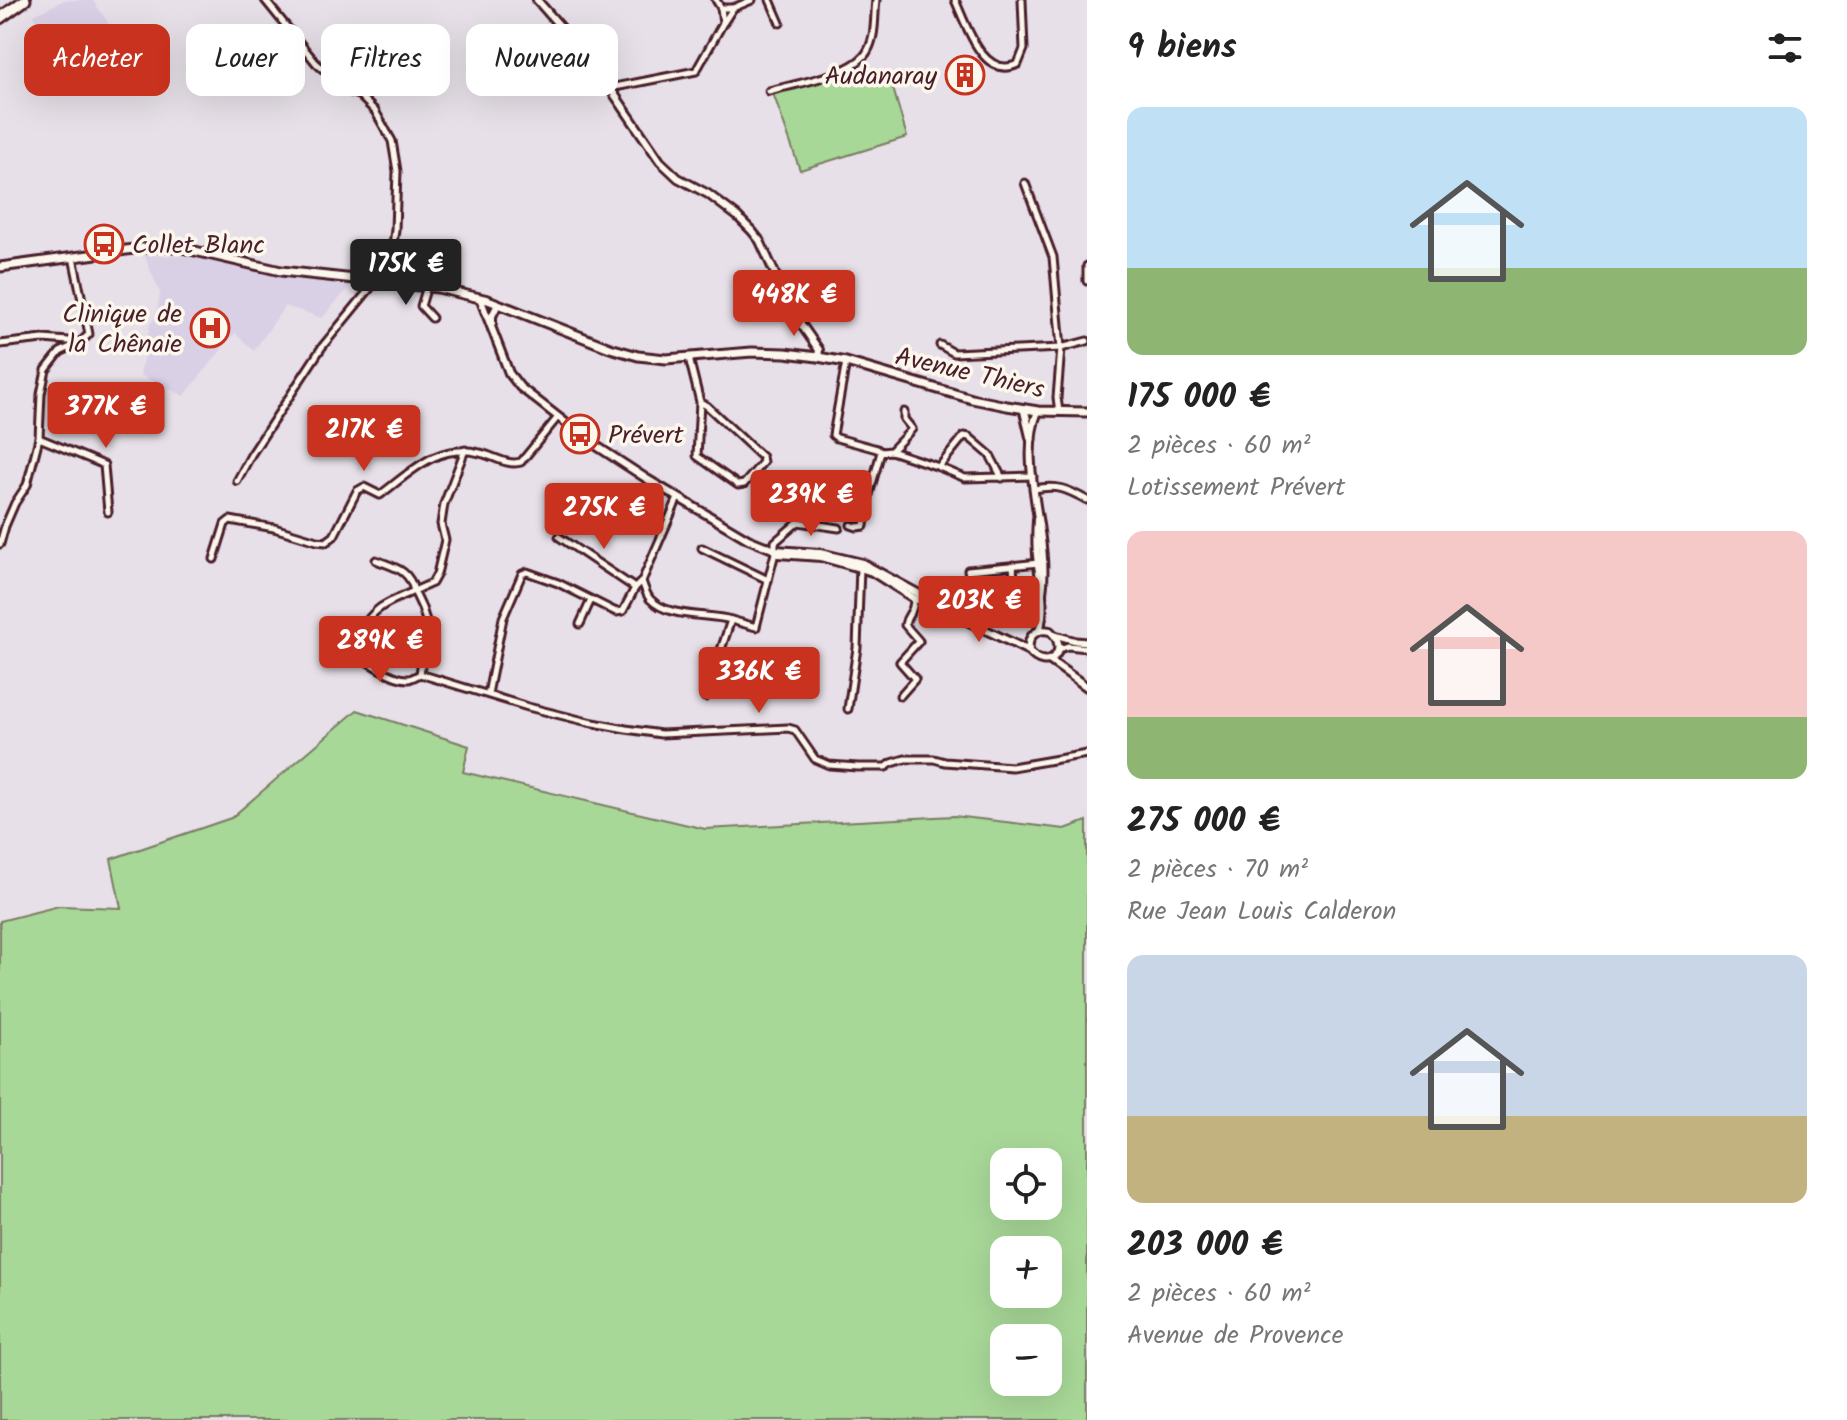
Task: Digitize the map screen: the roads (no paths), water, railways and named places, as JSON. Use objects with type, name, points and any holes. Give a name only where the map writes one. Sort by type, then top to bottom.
[{"type":"highway","points":[[0,18],[25,0]]},
{"type":"main road","name":"Avenue Thiers","points":[[0,267],[165,246],[182,248],[281,271],[427,286],[480,298],[638,356],[666,359],[752,352],[818,357],[846,362],[972,399],[1038,411],[1087,412]]},
{"type":"main road","points":[[1024,409],[1031,439]]},
{"type":"street","points":[[265,0],[316,63],[375,111],[392,141],[397,171],[390,266],[373,271],[367,279]]},
{"type":"street","points":[[537,0],[558,24]]},
{"type":"street","points":[[716,0],[721,8],[723,23]]},
{"type":"street","points":[[721,8],[733,8],[752,0]]},
{"type":"street","points":[[770,0],[780,23]]},
{"type":"street","points":[[769,91],[837,72],[864,57],[873,38],[876,0]]},
{"type":"street","points":[[955,0],[986,58],[999,67],[1010,68],[1018,64],[1024,49],[1022,0]]},
{"type":"street","points":[[618,86],[696,71],[733,8]]},
{"type":"street","points":[[615,96],[670,171],[737,216],[760,241],[792,311],[819,350],[818,357]]},
{"type":"street","points":[[1025,183],[1053,257],[1061,348],[1057,398],[1060,412]]},
{"type":"street","points":[[0,544],[15,503],[27,485],[39,438],[41,394],[46,370],[60,352],[81,342],[89,334],[73,256]]},
{"type":"street","points":[[1087,266],[1087,281]]},
{"type":"street","points":[[237,481],[322,347],[377,281]]},
{"type":"street","points":[[427,286],[421,306],[432,318]]},
{"type":"street","points":[[480,298],[509,373],[520,387],[589,441],[677,499],[775,551],[820,553],[861,566],[914,596],[934,602],[959,618],[1029,651],[1040,660],[1049,660],[1087,687]]},
{"type":"street","points":[[492,327],[492,316],[498,304]]},
{"type":"street","points":[[0,344],[43,339],[81,342]]},
{"type":"street","points":[[940,345],[954,353],[1061,348],[1087,341]]},
{"type":"street","points":[[689,358],[700,402],[697,456],[738,485],[744,484],[763,462],[762,457],[700,402]]},
{"type":"street","points":[[846,362],[833,435],[837,438],[881,452],[891,451],[965,478],[1033,476]]},
{"type":"street","points":[[1029,651],[1029,641],[1039,631],[1043,619],[1031,439],[1038,411]]},
{"type":"street","points":[[891,451],[912,429],[904,419],[904,412]]},
{"type":"street","points":[[214,559],[225,524],[230,520],[326,542],[334,536],[357,491],[364,487],[380,495],[434,455],[448,451],[478,452],[512,465],[521,462],[559,416]]},
{"type":"street","points":[[939,467],[964,436],[990,455],[1002,478]]},
{"type":"street","points":[[39,438],[104,465],[108,512]]},
{"type":"street","points":[[465,450],[444,504],[441,524],[445,540],[432,583],[383,604],[372,613],[356,641],[361,657],[396,676],[410,679],[420,674],[504,701],[588,722],[661,734],[788,728],[795,730],[815,759],[829,765],[886,767],[905,759],[934,759],[1012,767],[1087,754]]},
{"type":"street","points":[[851,525],[864,526],[867,502],[881,452]]},
{"type":"street","points":[[1034,489],[1050,486],[1067,489],[1087,500]]},
{"type":"street","points":[[488,694],[503,618],[522,574],[527,572],[558,583],[616,612],[623,611],[642,581],[677,499]]},
{"type":"street","points":[[642,581],[651,600],[665,608],[696,617],[717,616],[756,627],[775,542],[798,522],[839,528]]},
{"type":"street","points":[[559,537],[635,588]]},
{"type":"street","points":[[702,548],[768,580]]},
{"type":"street","points":[[376,560],[405,572],[422,608],[427,624],[420,674]]},
{"type":"street","points":[[1013,565],[1016,608],[971,585],[968,570],[1013,565],[1041,562]]},
{"type":"street","points":[[848,709],[857,648],[861,566]]},
{"type":"street","points":[[900,696],[915,679],[900,662],[919,641],[905,625],[914,608],[914,596]]},
{"type":"street","points":[[580,624],[591,600]]},
{"type":"street","points":[[1043,619],[1059,644],[1060,666]]},
{"type":"street","points":[[705,697],[731,620]]},
{"type":"street","points":[[1039,631],[1087,642]]},
{"type":"street","points":[[1012,643],[1029,641]]},
{"type":"street","points":[[1049,660],[1057,651],[1068,646],[1087,648]]},
{"type":"place","name":"Audanaray","points":[[965,75]]},
{"type":"place","name":"Collet Blanc","points":[[104,244]]},
{"type":"place","name":"Clinique de la Chênaie","points":[[210,328]]},
{"type":"place","name":"Prévert","points":[[580,434]]}]
